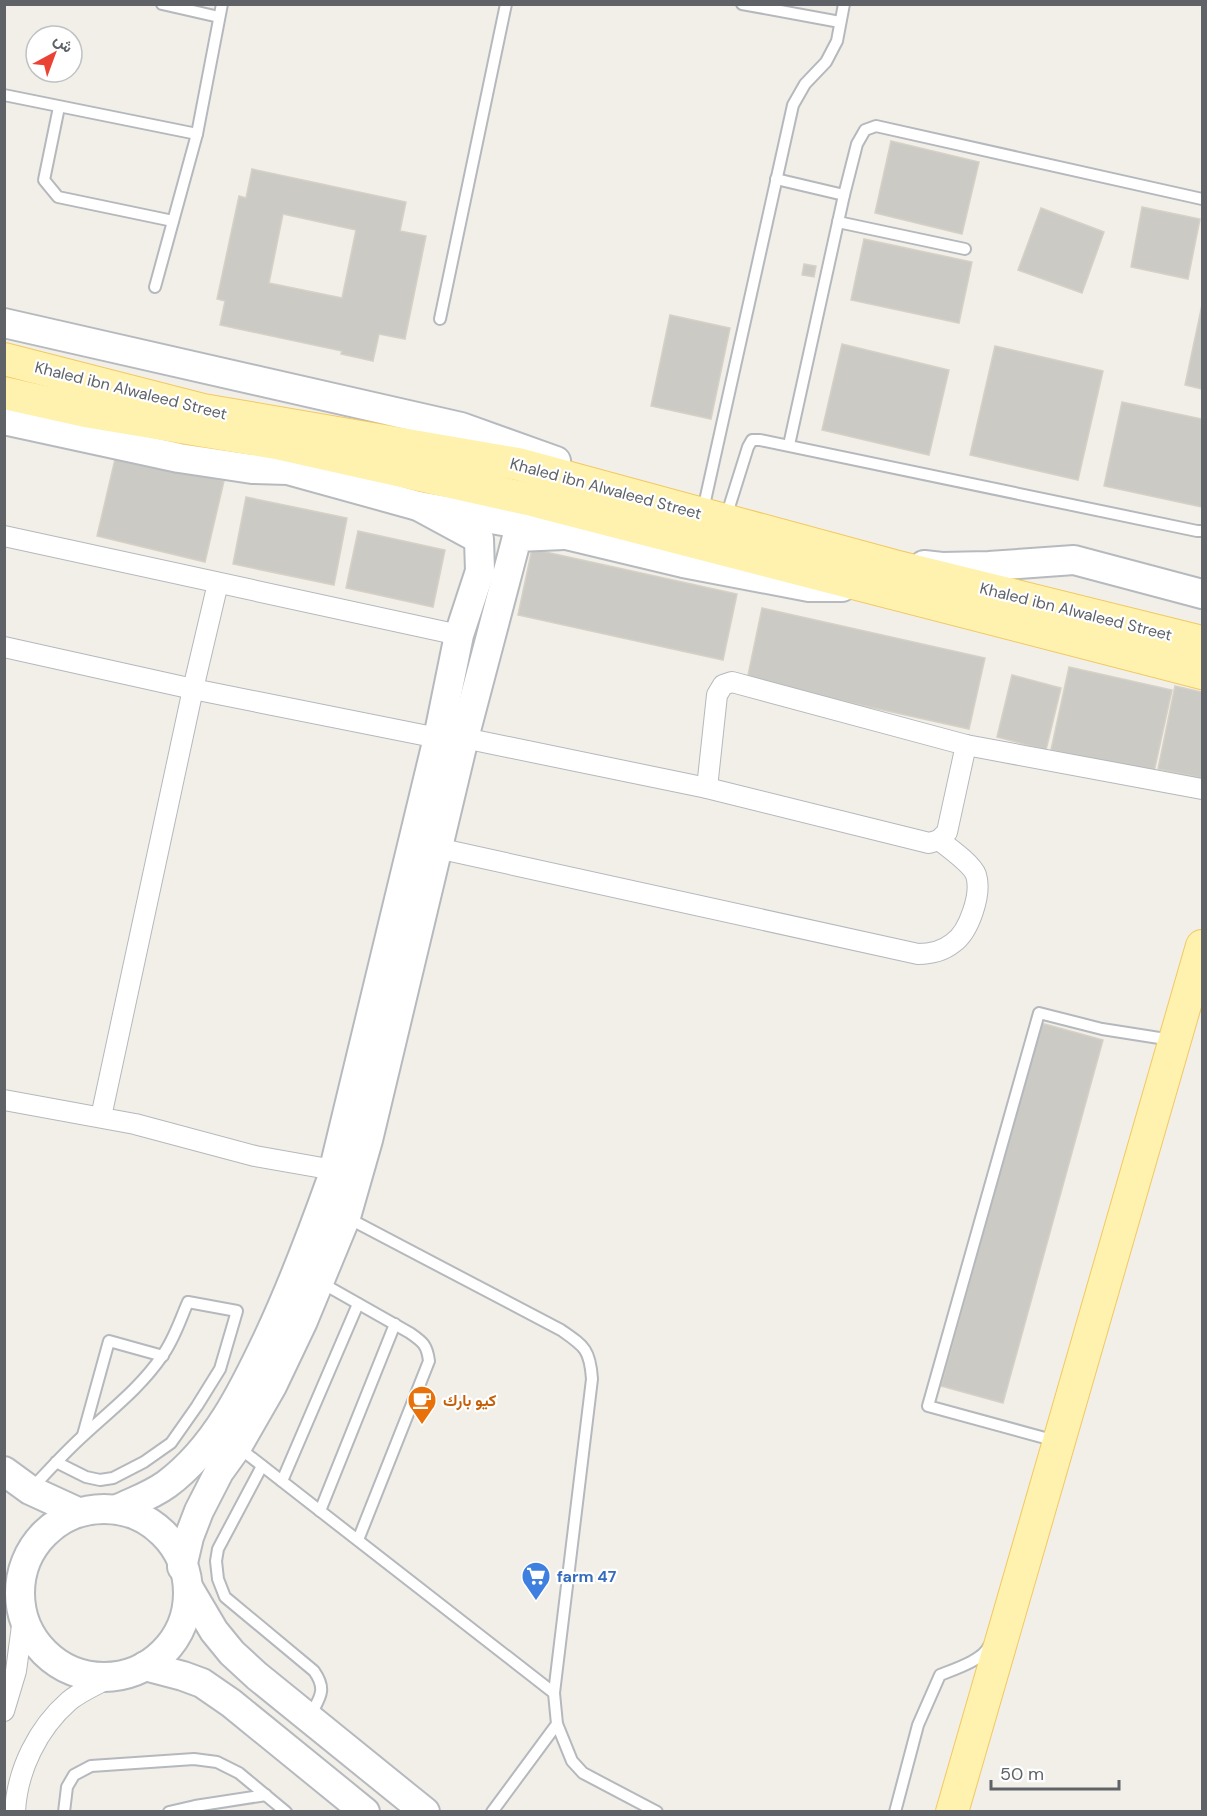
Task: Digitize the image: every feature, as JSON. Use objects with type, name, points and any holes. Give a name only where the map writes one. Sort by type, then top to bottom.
[{"type":"main road","name":"Khaled ibn Alwaleed Street","points":[[4,359],[203,410],[518,464],[894,566],[1203,642]]},
{"type":"main road","name":"Khaled ibn Alwaleed Street","points":[[4,393],[85,411],[276,443],[532,500],[1203,673]]},
{"type":"main road","points":[[952,1812],[1203,946]]},
{"type":"street","points":[[4,323],[461,427],[707,515]]},
{"type":"street","points":[[4,420],[179,458],[252,470],[288,470],[418,506],[520,524],[683,563],[809,587],[867,586]]},
{"type":"street","points":[[23,1618],[42,1649],[56,1662],[90,1676],[110,1677],[130,1674],[161,1654],[173,1641],[188,1607],[185,1577],[189,1537],[199,1511],[219,1472],[237,1447],[272,1386],[320,1282],[346,1217],[368,1140],[438,848],[451,738],[459,635],[480,571],[479,539],[418,506]]},
{"type":"street","points":[[4,536],[459,635]]},
{"type":"street","points":[[118,1509],[146,1497],[168,1483],[199,1454],[229,1413],[253,1370],[311,1237],[334,1170],[451,738],[517,537],[564,536]]},
{"type":"street","points":[[894,566],[989,566],[1074,560],[1203,594]]},
{"type":"street","points":[[101,1118],[218,583]]},
{"type":"street","points":[[4,647],[193,689],[707,788],[929,843],[939,840],[946,832],[966,745]]},
{"type":"street","points":[[707,788],[717,695],[723,685],[732,682],[966,745],[1203,789]]},
{"type":"street","points":[[438,848],[918,954],[932,954],[955,942],[973,916],[977,891],[975,873],[939,840]]},
{"type":"street","points":[[4,1100],[135,1124],[255,1155],[334,1170]]},
{"type":"street","points":[[4,1471],[30,1490],[78,1512]]},
{"type":"street","points":[[4,1712],[16,1671],[23,1618],[19,1598],[20,1578],[34,1544],[47,1530],[78,1512],[98,1508],[118,1509],[151,1523],[166,1536],[177,1552],[185,1577],[214,1631],[232,1653],[257,1676],[425,1812]]},
{"type":"street","points":[[4,1551],[20,1578]]},
{"type":"street","points":[[145,1666],[202,1683],[231,1703],[365,1812]]},
{"type":"street","points":[[15,1812],[21,1780],[32,1748],[51,1719],[71,1699],[110,1677]]},
{"type":"lane","points":[[162,4],[219,17]]},
{"type":"lane","points":[[155,287],[197,134],[222,4]]},
{"type":"lane","points":[[440,319],[506,4]]},
{"type":"lane","points":[[742,4],[840,22]]},
{"type":"lane","points":[[707,515],[793,105],[805,84],[826,62],[837,41],[844,4]]},
{"type":"lane","points":[[4,95],[197,134]]},
{"type":"lane","points":[[59,107],[44,180],[58,197],[173,221]]},
{"type":"lane","points":[[789,445],[844,195],[857,144],[865,130],[876,126],[1203,199]]},
{"type":"lane","points":[[776,179],[844,195]]},
{"type":"lane","points":[[838,222],[965,249]]},
{"type":"lane","points":[[707,515],[752,440],[789,445],[1203,531]]},
{"type":"lane","points":[[1059,1442],[928,1406],[1039,1013],[1102,1029],[1175,1041]]},
{"type":"lane","points":[[346,1217],[561,1329],[580,1342],[591,1359],[592,1379],[554,1693],[557,1724],[572,1761],[583,1773],[657,1812]]},
{"type":"lane","points":[[320,1282],[395,1324],[420,1340],[428,1349],[429,1361],[358,1540]]},
{"type":"lane","points":[[30,1490],[56,1462],[143,1380],[163,1356],[188,1302],[237,1311],[220,1369],[171,1443],[144,1462],[113,1478],[100,1480],[86,1477],[56,1462]]},
{"type":"lane","points":[[282,1481],[358,1304]]},
{"type":"lane","points":[[320,1511],[395,1324]]},
{"type":"lane","points":[[83,1436],[109,1341],[163,1356]]},
{"type":"lane","points":[[237,1447],[554,1693]]},
{"type":"lane","points":[[262,1466],[218,1549],[216,1561],[218,1579],[225,1598],[314,1671],[321,1682],[322,1692],[309,1718]]},
{"type":"lane","points":[[894,1812],[918,1725],[940,1676],[987,1652],[998,1625],[1013,1600]]},
{"type":"lane","points":[[492,1812],[557,1724]]},
{"type":"lane","points":[[64,1812],[67,1787],[74,1775],[91,1766],[194,1759],[217,1762],[239,1773],[286,1812]]},
{"type":"lane","points":[[169,1812],[198,1809],[266,1795]]},
{"type":"building","points":[[891,141],[979,162],[962,234],[875,213]]},
{"type":"building","points":[[252,169],[406,202],[400,231],[426,236],[405,339],[379,334],[373,361],[341,354],[342,351],[220,325],[225,301],[217,299],[239,196],[246,198]],"holes":[[[283,214],[356,230],[342,298],[269,283]]]},
{"type":"building","points":[[1142,207],[1200,219],[1188,279],[1131,267]]},
{"type":"building","points":[[1041,208],[1104,232],[1082,293],[1018,270]]},
{"type":"building","points":[[864,239],[972,262],[959,323],[851,300]]},
{"type":"building","points":[[804,264],[816,266],[814,277],[802,275]]},
{"type":"building","points":[[1202,305],[1202,389],[1185,385]]},
{"type":"building","points":[[670,315],[730,328],[711,419],[651,406]]},
{"type":"building","points":[[842,344],[949,370],[929,455],[822,430]]},
{"type":"building","points":[[995,346],[1103,371],[1078,480],[970,455]]},
{"type":"building","points":[[1122,402],[1202,419],[1202,507],[1104,486]]},
{"type":"building","points":[[116,455],[224,481],[205,562],[97,536]]},
{"type":"building","points":[[246,497],[347,518],[334,585],[233,564]]},
{"type":"building","points":[[358,531],[445,550],[433,607],[346,588]]},
{"type":"building","points":[[532,549],[737,594],[723,660],[518,615]]},
{"type":"building","points":[[762,608],[985,658],[969,729],[747,680]]},
{"type":"building","points":[[1069,667],[1172,690],[1154,772],[1051,750]]},
{"type":"building","points":[[1012,675],[1061,688],[1046,750],[997,737]]},
{"type":"building","points":[[1175,686],[1202,692],[1202,778],[1158,769]]},
{"type":"building","points":[[1041,1023],[1103,1040],[1003,1403],[941,1386]]},
{"type":"place","name":"كيو بارك","points":[[422,1426]]},
{"type":"place","name":"farm 47","points":[[536,1602]]}]
